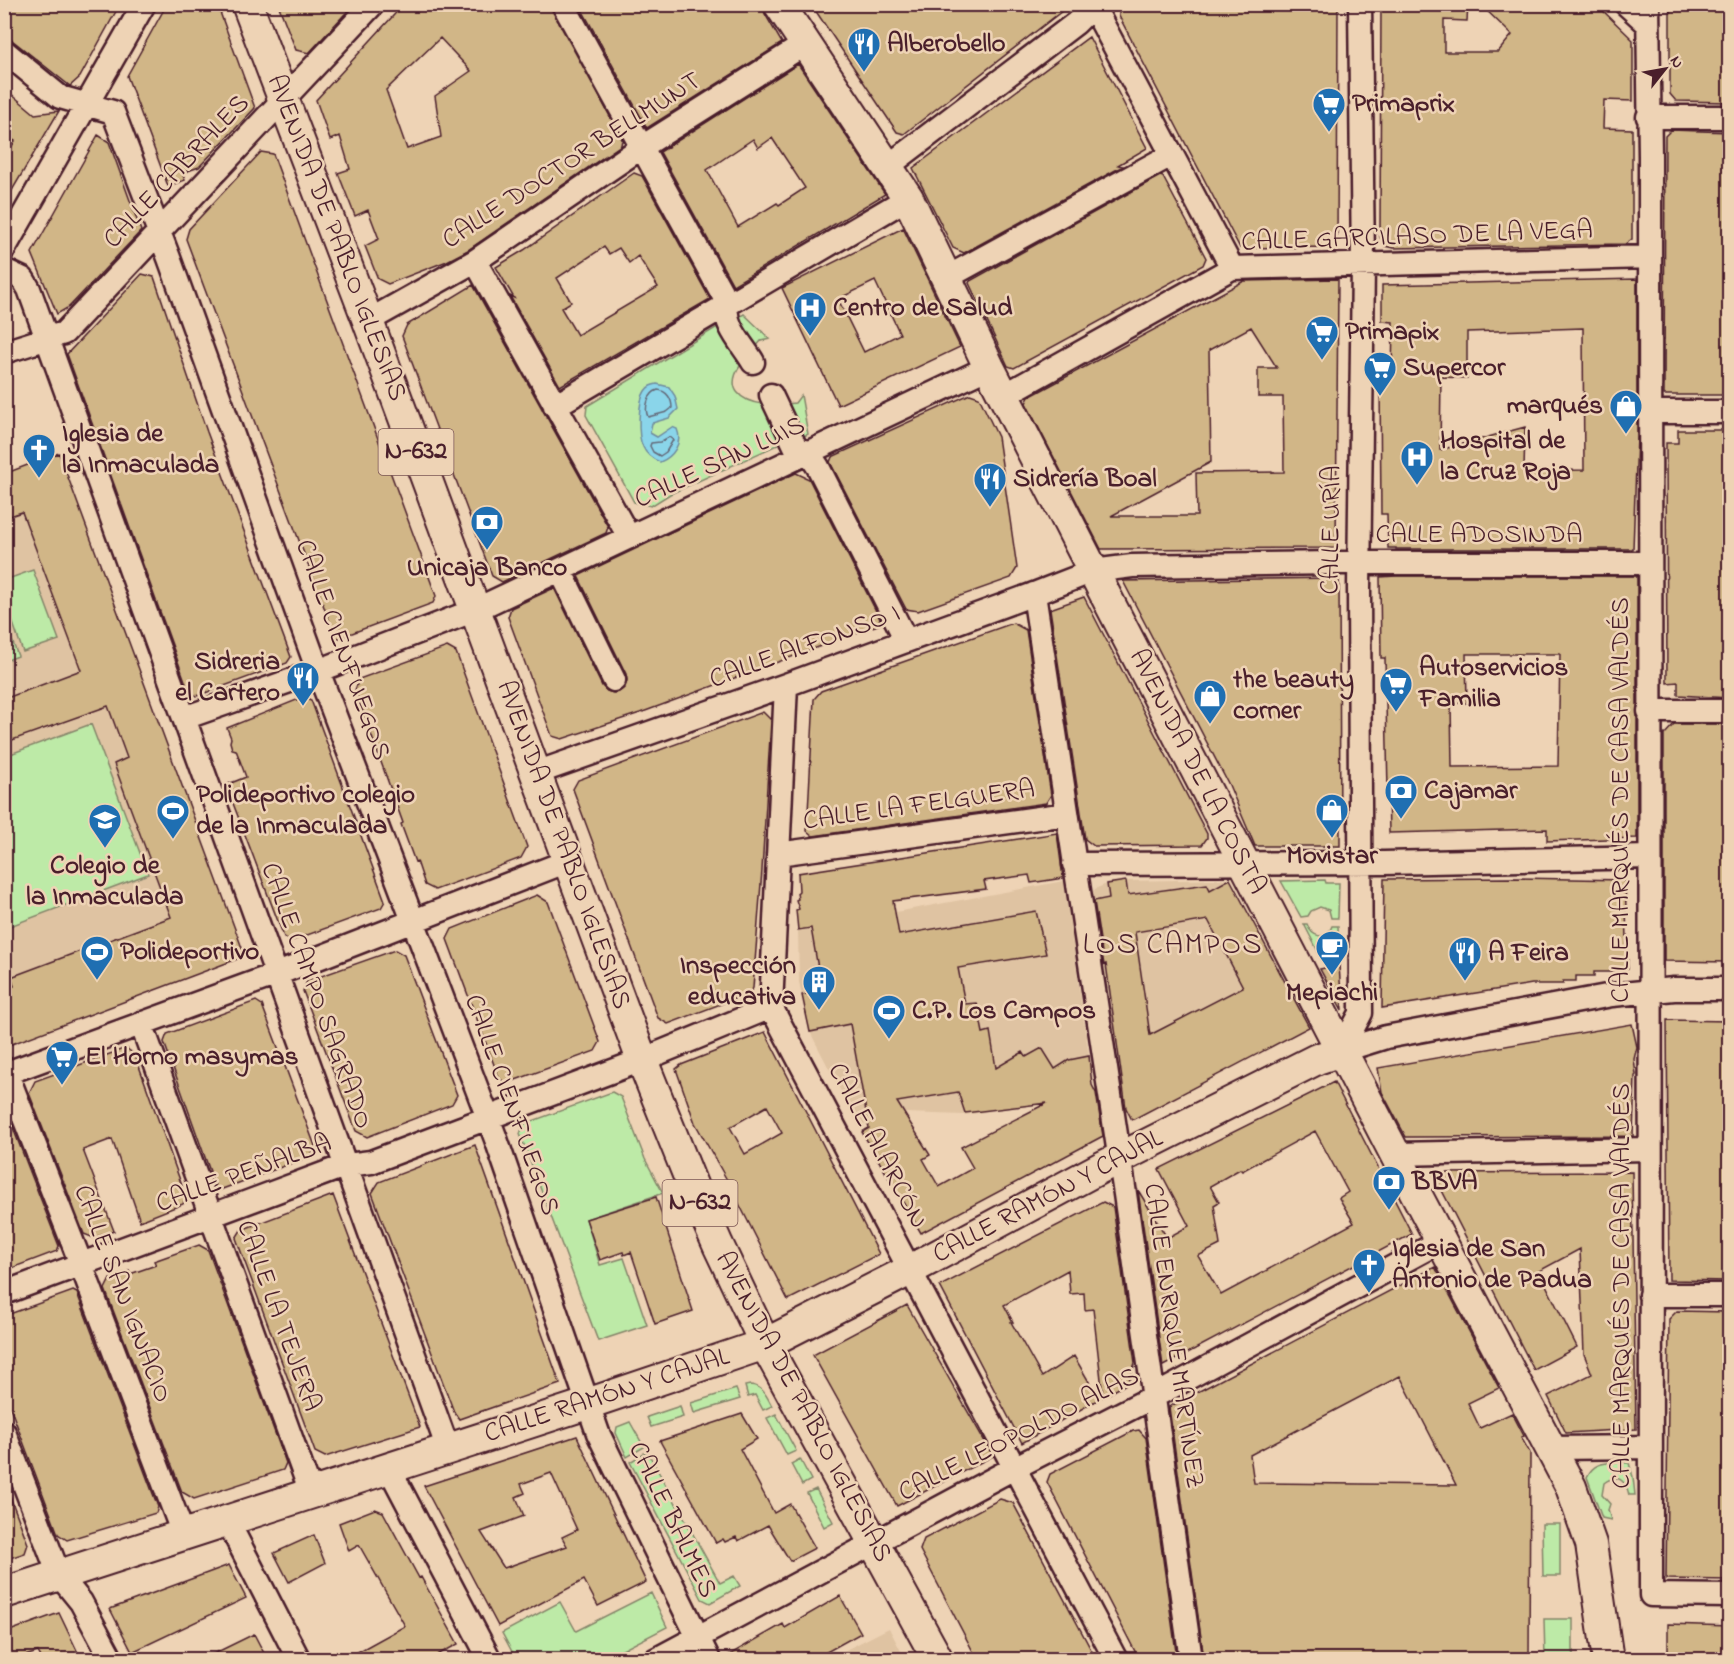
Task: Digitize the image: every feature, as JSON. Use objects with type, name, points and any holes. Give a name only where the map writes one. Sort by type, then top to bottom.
[{"type":"main road","name":"AVENIDA DE PABLO IGLESIAS","points":[[248,4],[642,1060],[718,1245],[765,1344],[938,1659]]},
{"type":"main road","name":"AVENIDA DE LA COSTA","points":[[779,4],[908,198],[989,367],[1093,571],[1341,1051],[1551,1448],[1578,1503],[1591,1544],[1608,1659]]},
{"type":"main road","name":"CALLE RAMÓN Y CAJAL","points":[[4,1593],[765,1344],[910,1270],[1119,1158],[1317,1059],[1341,1051]]},
{"type":"street","points":[[4,249],[144,4]]},
{"type":"street","name":"CALLE CABRALES","points":[[4,352],[64,333],[373,4]]},
{"type":"street","points":[[563,4],[728,304],[725,312],[729,322],[753,362]]},
{"type":"street","name":"CALLE URÍA","points":[[1341,1051],[1361,1013],[1359,563],[1363,265],[1360,4]]},
{"type":"street","points":[[1626,4],[1648,14]]},
{"type":"street","points":[[887,167],[1076,23],[1093,5],[1232,268]]},
{"type":"street","name":"CALLE MARQUÉS DE CASA VALDÉS","points":[[1648,14],[1649,412],[1655,558],[1649,711],[1651,1595],[1730,1596]]},
{"type":"street","name":"CALLE DOCTOR BELLMUNT","points":[[368,321],[475,261],[642,147],[805,44]]},
{"type":"street","points":[[4,51],[60,97],[86,106]]},
{"type":"street","name":"CALLE CIENFUEGOS","points":[[86,106],[113,112],[159,232],[318,671],[487,1117],[587,1404]]},
{"type":"street","points":[[1648,117],[1730,117]]},
{"type":"street","points":[[946,278],[1172,154]]},
{"type":"street","points":[[555,406],[908,198]]},
{"type":"street","name":"CALLE GARCILASO DE LA VEGA","points":[[1004,396],[1232,268],[1649,257]]},
{"type":"street","points":[[475,261],[629,537]]},
{"type":"street","name":"CALLE CAMPO SAGRADO","points":[[4,270],[23,279],[29,289],[448,1449]]},
{"type":"street","name":"CALLE SAN LUIS","points":[[184,718],[318,671],[475,610],[989,367]]},
{"type":"street","points":[[771,394],[795,448],[809,453],[906,640]]},
{"type":"street","points":[[1649,412],[1730,412]]},
{"type":"street","name":"CALLE ADOSINDA","points":[[1093,571],[1132,566],[1655,558]]},
{"type":"street","points":[[560,570],[614,680]]},
{"type":"street","name":"CALLE ALFONSO I","points":[[536,773],[786,685],[1093,571]]},
{"type":"street","name":"CALLE ENRIQUE MARTÍNEZ","points":[[1034,594],[1119,1158],[1191,1659]]},
{"type":"street","points":[[771,1007],[786,685]]},
{"type":"street","points":[[1649,711],[1730,711]]},
{"type":"street","name":"CALLE LA FELGUERA","points":[[778,854],[1067,814]]},
{"type":"street","points":[[1074,864],[1360,863],[1649,857]]},
{"type":"street","points":[[6,1074],[277,974],[568,861]]},
{"type":"street","points":[[1341,1051],[1386,1037],[1612,995],[1730,989]]},
{"type":"street","name":"CALLE PEÑALBA","points":[[4,1293],[347,1165],[371,1162],[642,1060],[771,1007]]},
{"type":"street","name":"CALLE ALARCÓN","points":[[771,1007],[1116,1659]]},
{"type":"street","name":"CALLE LA TEJERA","points":[[141,1023],[311,1493]]},
{"type":"street","name":"CALLE SAN IGNACIO","points":[[6,1074],[183,1534]]},
{"type":"street","points":[[1395,1154],[1650,1149]]},
{"type":"street","name":"CALLE LEOPOLDO ALAS","points":[[655,1659],[1014,1468],[1153,1397],[1441,1241]]},
{"type":"street","points":[[1650,1295],[1730,1296]]},
{"type":"street","name":"CALLE BALMES","points":[[587,1404],[598,1433],[709,1659]]},
{"type":"street","points":[[4,1432],[59,1575],[81,1602],[111,1659]]},
{"type":"street","points":[[1551,1448],[1650,1447]]},
{"type":"street","points":[[389,1468],[490,1659]]},
{"type":"street","points":[[227,1520],[298,1659]]},
{"type":"shaded area","name":"Colegio de la Inmaculada","points":[[59,453],[245,956],[5,1047],[5,474]]},
{"type":"shaded area","points":[[1230,879],[1214,931],[1243,987],[1118,1052],[1092,893],[1104,885],[1126,881]]},
{"type":"shaded area","points":[[1064,881],[1089,1056],[1069,1060],[990,1111],[964,1115],[905,1113],[873,1120],[859,1126],[810,1032],[799,982],[798,930]]},
{"type":"shaded area","points":[[889,1628],[905,1659],[828,1659]]},
{"type":"green space","points":[[744,314],[770,339],[761,341],[754,349],[734,320]]},
{"type":"green space","points":[[719,326],[740,366],[734,381],[735,387],[742,397],[762,404],[780,438],[777,445],[670,494],[651,506],[634,502],[586,415],[587,406]]},
{"type":"green space","points":[[801,395],[808,434],[800,438],[786,404],[795,403]]},
{"type":"green space","points":[[33,570],[59,640],[23,652],[5,600],[5,580]]},
{"type":"green space","points":[[4,619],[18,656],[5,661],[4,661]]},
{"type":"green space","points":[[91,724],[148,874],[5,928],[5,756]]},
{"type":"green space","points":[[1325,880],[1326,883],[1339,883],[1338,918],[1331,918],[1329,910],[1320,907],[1311,911],[1308,916],[1301,917],[1281,881]]},
{"type":"green space","points":[[1304,924],[1320,936],[1327,934],[1332,926],[1338,926],[1339,959],[1323,961]]},
{"type":"green space","points":[[612,1092],[621,1097],[645,1159],[663,1193],[586,1219],[600,1265],[624,1258],[647,1325],[598,1341],[520,1134],[524,1124]]},
{"type":"green space","points":[[750,1385],[761,1389],[772,1406],[763,1410],[755,1395],[748,1397],[745,1386]]},
{"type":"green space","points":[[736,1389],[740,1399],[694,1413],[691,1403]]},
{"type":"green space","points":[[680,1406],[683,1417],[651,1427],[647,1417]]},
{"type":"green space","points":[[776,1414],[796,1451],[787,1455],[767,1418]]},
{"type":"green space","points":[[630,1422],[644,1447],[627,1457],[616,1433],[617,1427]]},
{"type":"green space","points":[[647,1451],[720,1583],[734,1576],[740,1586],[710,1603],[702,1599],[630,1462]]},
{"type":"green space","points":[[800,1459],[811,1480],[802,1485],[791,1464]]},
{"type":"green space","points":[[1616,1462],[1629,1463],[1635,1495],[1629,1495],[1626,1485],[1617,1478],[1604,1483],[1602,1495],[1610,1504],[1608,1510],[1611,1520],[1602,1518],[1587,1477],[1598,1465]]},
{"type":"green space","points":[[816,1489],[833,1522],[824,1527],[807,1493]]},
{"type":"green space","points":[[1542,1524],[1560,1524],[1560,1576],[1543,1576]]},
{"type":"green space","points":[[651,1593],[667,1627],[605,1659],[516,1659],[502,1633],[560,1602],[576,1631]]},
{"type":"green space","points":[[1544,1619],[1573,1619],[1573,1659],[1545,1659]]},
{"type":"water","points":[[657,384],[669,387],[675,396],[678,409],[669,418],[652,423],[650,433],[657,437],[672,427],[677,429],[679,434],[676,449],[660,462],[644,450],[639,427],[640,410],[645,391]]},
{"type":"building","points":[[4,4],[120,4],[80,77],[70,86],[4,36]]},
{"type":"building","points":[[167,4],[217,4],[255,108],[199,167],[182,173],[185,180],[168,186],[127,76]]},
{"type":"building","points":[[278,4],[354,4],[309,53],[296,50]]},
{"type":"building","points":[[404,4],[550,4],[622,139],[621,145],[468,250],[447,261],[388,284],[378,279],[365,246],[379,239],[368,210],[355,216],[338,173],[350,169],[340,136],[330,140],[316,100]],"holes":[[[440,38],[471,71],[435,96],[441,137],[407,149],[386,90]]]},
{"type":"building","points":[[579,4],[762,4],[765,14],[782,43],[647,128]]},
{"type":"building","points":[[811,4],[1071,4],[904,134],[897,132]]},
{"type":"building","points":[[1119,4],[1338,4],[1337,247],[1240,248],[1119,16]]},
{"type":"building","points":[[1381,4],[1468,4],[1467,21],[1444,20],[1444,52],[1498,52],[1512,35],[1480,4],[1596,4],[1633,40],[1633,101],[1604,100],[1603,128],[1632,129],[1632,239],[1625,244],[1393,248],[1385,246],[1380,237]]},
{"type":"building","points":[[1670,4],[1730,4],[1730,102],[1676,101],[1670,94]]},
{"type":"building","points":[[1089,37],[1147,148],[1118,165],[1123,166],[964,253],[953,248],[913,168]]},
{"type":"building","points":[[798,64],[885,194],[733,285],[660,152]],"holes":[[[772,138],[805,188],[738,227],[707,170],[753,139],[758,148]]]},
{"type":"building","points":[[4,88],[35,114],[59,111],[4,204],[4,159],[15,141],[4,135]]},
{"type":"building","points":[[1671,130],[1730,132],[1730,395],[1664,395],[1665,136]]},
{"type":"building","points":[[98,135],[109,142],[141,231],[69,307],[57,314],[32,253]]},
{"type":"building","points":[[261,152],[273,154],[436,596],[433,603],[336,639],[186,239],[189,229]]},
{"type":"building","points":[[634,173],[642,176],[710,299],[560,386],[496,267]],"holes":[[[604,247],[609,254],[619,248],[629,263],[638,256],[658,287],[577,335],[561,308],[571,302],[557,278]]]},
{"type":"building","points":[[1160,176],[1163,177],[1206,258],[1203,265],[1014,368],[1008,366],[970,281]]},
{"type":"building","points":[[903,228],[960,347],[838,405],[782,288]],"holes":[[[875,281],[900,334],[864,352],[838,299]]]},
{"type":"building","points":[[142,274],[154,277],[207,432],[291,657],[287,663],[197,696],[189,692],[67,354]]},
{"type":"building","points":[[1338,279],[1336,548],[1101,549],[1026,403],[1029,397],[1244,281]],"holes":[[[1251,327],[1277,368],[1258,368],[1258,397],[1283,397],[1284,472],[1196,473],[1197,516],[1111,516],[1211,462],[1209,350]]]},
{"type":"building","points":[[1637,279],[1637,436],[1633,549],[1388,548],[1387,514],[1381,514],[1380,377],[1392,377],[1393,322],[1382,321],[1382,285]],"holes":[[[1583,328],[1584,470],[1524,471],[1525,427],[1440,450],[1441,377],[1467,378],[1467,332]]]},
{"type":"building","points":[[473,285],[608,527],[606,533],[502,582],[492,576],[402,336],[407,325]]},
{"type":"building","points":[[970,394],[979,397],[998,437],[1017,568],[1011,578],[918,611],[906,609],[830,462],[832,457]]},
{"type":"building","points":[[1678,430],[1730,430],[1730,698],[1678,695],[1678,682],[1667,683],[1666,443],[1678,443]]},
{"type":"building","points":[[59,453],[245,956],[4,1047],[4,989],[14,986],[11,977],[171,917],[114,764],[127,758],[108,706],[4,743],[4,699],[81,670],[22,512],[4,518],[4,474]]},
{"type":"building","points":[[796,473],[809,479],[880,619],[878,625],[640,713],[562,739],[552,736],[508,617],[511,608],[554,588],[602,686],[607,691],[619,692],[625,687],[626,674],[578,576]]},
{"type":"building","points":[[1637,576],[1637,838],[1547,841],[1547,829],[1389,833],[1385,658],[1381,658],[1380,577]],"holes":[[[1466,654],[1560,654],[1558,766],[1452,767],[1451,703],[1467,703]]]},
{"type":"building","points":[[1339,578],[1340,846],[1255,846],[1229,785],[1123,581]]},
{"type":"building","points":[[1084,597],[1207,834],[1202,845],[1094,846],[1085,839],[1050,609]]},
{"type":"building","points":[[1013,623],[1026,630],[1051,795],[1046,803],[813,836],[807,831],[814,699],[821,691]]},
{"type":"building","points":[[447,647],[456,652],[527,847],[521,858],[435,890],[425,885],[417,861],[415,862],[355,690],[359,679]]},
{"type":"building","points":[[304,697],[311,700],[385,901],[381,908],[291,941],[284,937],[226,785],[246,777],[236,750],[232,749],[227,728]]},
{"type":"building","points":[[763,712],[771,720],[753,988],[750,993],[668,1024],[658,1018],[573,789],[578,780]]},
{"type":"building","points":[[1674,724],[1730,724],[1730,962],[1664,961],[1664,735]]},
{"type":"building","points":[[1057,833],[1063,878],[1031,883],[1029,875],[984,881],[986,889],[893,901],[899,935],[1036,911],[1046,954],[958,968],[965,1004],[977,1003],[983,1033],[990,1031],[996,1068],[1023,1052],[1026,1057],[1042,1048],[1055,1069],[1069,1060],[1089,1056],[1092,1085],[1096,1093],[1103,1136],[921,1233],[862,1132],[869,1128],[850,1024],[810,1032],[802,995],[822,991],[811,928],[798,930],[796,910],[799,909],[796,900],[799,891],[798,873]],"holes":[[[958,1092],[965,1113],[1047,1103],[961,1147],[973,1168],[939,1187],[923,1159],[930,1155],[897,1102]]]},
{"type":"building","points":[[1230,879],[1309,1027],[1132,1120],[1126,1108],[1106,964],[1104,965],[1094,901],[1109,898],[1107,884],[1126,881],[1128,895],[1207,884],[1210,890]],"holes":[[[1208,920],[1243,987],[1150,1035],[1135,932]]]},
{"type":"building","points":[[1384,879],[1625,880],[1628,969],[1594,972],[1594,976],[1576,976],[1576,981],[1563,981],[1563,984],[1532,984],[1382,1008]]},
{"type":"building","points":[[537,895],[548,902],[600,1042],[595,1051],[510,1082],[504,1082],[499,1078],[447,939],[452,929]]},
{"type":"building","points":[[395,950],[404,955],[457,1095],[452,1104],[367,1137],[356,1131],[303,991],[307,981]]},
{"type":"building","points":[[1339,965],[1342,1010],[1320,969]]},
{"type":"building","points":[[256,1001],[262,1005],[315,1146],[311,1156],[217,1191],[164,1042],[167,1034]]},
{"type":"building","points":[[1667,1020],[1730,1021],[1730,1281],[1669,1280]]},
{"type":"building","points":[[1632,1024],[1637,1047],[1634,1059],[1636,1075],[1633,1136],[1406,1137],[1382,1092],[1378,1068]]},
{"type":"building","points":[[765,1032],[879,1254],[788,1300],[727,1180],[695,1123],[676,1069]],"holes":[[[767,1106],[782,1133],[745,1154],[730,1127]]]},
{"type":"building","points":[[126,1048],[135,1055],[186,1197],[183,1204],[140,1221],[112,1139],[83,1150],[114,1231],[94,1238],[84,1234],[29,1093],[35,1081]]},
{"type":"building","points":[[1334,1082],[1412,1234],[1163,1366],[1138,1190],[1167,1238],[1189,1226],[1159,1169]],"holes":[[[1315,1131],[1348,1192],[1339,1198],[1354,1223],[1221,1295],[1198,1256],[1220,1245],[1214,1205],[1219,1202],[1210,1186]]]},
{"type":"building","points":[[4,1105],[59,1246],[57,1251],[4,1271]]},
{"type":"building","points":[[475,1145],[560,1384],[459,1419],[454,1412],[372,1193],[379,1182]]},
{"type":"building","points":[[1632,1172],[1636,1429],[1566,1433],[1548,1396],[1592,1374],[1584,1354],[1580,1249],[1539,1271],[1577,1347],[1534,1370],[1433,1173]]},
{"type":"building","points":[[333,1195],[420,1427],[325,1457],[315,1452],[236,1238],[241,1230]]},
{"type":"building","points":[[656,1197],[693,1311],[655,1324],[631,1252],[624,1255],[623,1252],[600,1260],[586,1219]]},
{"type":"building","points":[[1103,1202],[1113,1207],[1135,1363],[1128,1383],[1103,1397],[1093,1309],[1085,1310],[1084,1293],[1070,1294],[1068,1270],[1004,1305],[1042,1377],[1074,1356],[1099,1399],[1022,1443],[940,1286]]},
{"type":"building","points":[[199,1245],[208,1250],[286,1463],[283,1470],[194,1499],[182,1492],[105,1289],[110,1279],[129,1271],[130,1274],[156,1265],[154,1261]]},
{"type":"building","points":[[1435,1267],[1499,1388],[1468,1403],[1480,1428],[1512,1413],[1530,1453],[1529,1659],[1204,1659],[1169,1407]],"holes":[[[1400,1376],[1456,1485],[1254,1483],[1250,1455]]]},
{"type":"building","points":[[73,1291],[77,1293],[158,1507],[156,1513],[67,1540],[58,1534],[4,1391],[4,1316]]},
{"type":"building","points":[[907,1305],[993,1456],[897,1506],[813,1355]]},
{"type":"building","points":[[1677,1311],[1730,1312],[1730,1580],[1666,1579],[1669,1319]]},
{"type":"building","points":[[742,1414],[757,1439],[740,1449],[774,1513],[790,1504],[815,1548],[790,1561],[768,1525],[738,1541],[736,1537],[725,1542],[723,1539],[716,1543],[660,1441]]},
{"type":"building","points":[[1139,1430],[1146,1438],[1177,1659],[1139,1659],[1047,1482],[1050,1474]]},
{"type":"building","points":[[577,1436],[646,1582],[598,1606],[584,1580],[498,1626],[424,1486]],"holes":[[[551,1473],[577,1530],[562,1537],[567,1546],[504,1568],[481,1532],[524,1516],[516,1497],[525,1493],[521,1484]]]},
{"type":"building","points":[[4,1486],[6,1486],[28,1544],[25,1553],[4,1560]]},
{"type":"building","points":[[1000,1499],[1013,1503],[1096,1659],[977,1659],[920,1550],[924,1539]]},
{"type":"building","points":[[375,1509],[383,1512],[458,1644],[430,1659],[345,1659],[405,1626],[359,1545],[349,1551],[339,1523]]},
{"type":"building","points":[[314,1535],[325,1563],[289,1582],[274,1553]]},
{"type":"building","points":[[229,1565],[246,1598],[132,1652],[110,1609]]},
{"type":"building","points":[[840,1596],[861,1633],[814,1659],[722,1659],[783,1624],[785,1628]]},
{"type":"building","points":[[59,1613],[81,1659],[42,1659],[38,1652],[15,1659],[4,1659],[4,1633]]},
{"type":"building","points":[[1668,1624],[1730,1626],[1730,1659],[1668,1659]]},
{"type":"building","points":[[254,1634],[267,1659],[203,1659]]},
{"type":"place","name":"Alberobello","points":[[864,73]]},
{"type":"place","name":"Primaprix","points":[[1329,133]]},
{"type":"place","name":"Centro de Salud","points":[[810,337]]},
{"type":"place","name":"Primapix","points":[[1322,361]]},
{"type":"place","name":"Supercor","points":[[1380,397]]},
{"type":"place","name":"marqués","points":[[1626,435]]},
{"type":"place","name":"Iglesia de la Inmaculada","points":[[39,479]]},
{"type":"place","name":"Hospital de la Cruz Roja","points":[[1417,486]]},
{"type":"place","name":"Sidrería Boal","points":[[990,508]]},
{"type":"place","name":"Unicaja Banco","points":[[487,551]]},
{"type":"place","name":"Sidreria el Cartero","points":[[303,707]]},
{"type":"place","name":"Autoservicios Familia","points":[[1396,713]]},
{"type":"place","name":"the beauty corner","points":[[1210,725]]},
{"type":"place","name":"Cajamar","points":[[1401,820]]},
{"type":"place","name":"Movistar","points":[[1332,839]]},
{"type":"place","name":"Polideportivo colegio de la Inmaculada","points":[[173,840]]},
{"type":"place","name":"Colegio de la Inmaculada","points":[[105,849]]},
{"type":"place","name":"Mepiachi","points":[[1332,976]]},
{"type":"place","name":"Polideportivo","points":[[97,981]]},
{"type":"place","name":"A Feira","points":[[1465,982]]},
{"type":"place","name":"Inspección educativa","points":[[819,1011]]},
{"type":"place","name":"C.P. Los Campos","points":[[889,1040]]},
{"type":"place","name":"El Horno masymas","points":[[62,1086]]},
{"type":"place","name":"BBVA","points":[[1389,1211]]},
{"type":"place","name":"Iglesia de San Antonio de Padua","points":[[1369,1294]]},
{"type":"district","name":"LOS CAMPOS","points":[[1173,946]]}]
